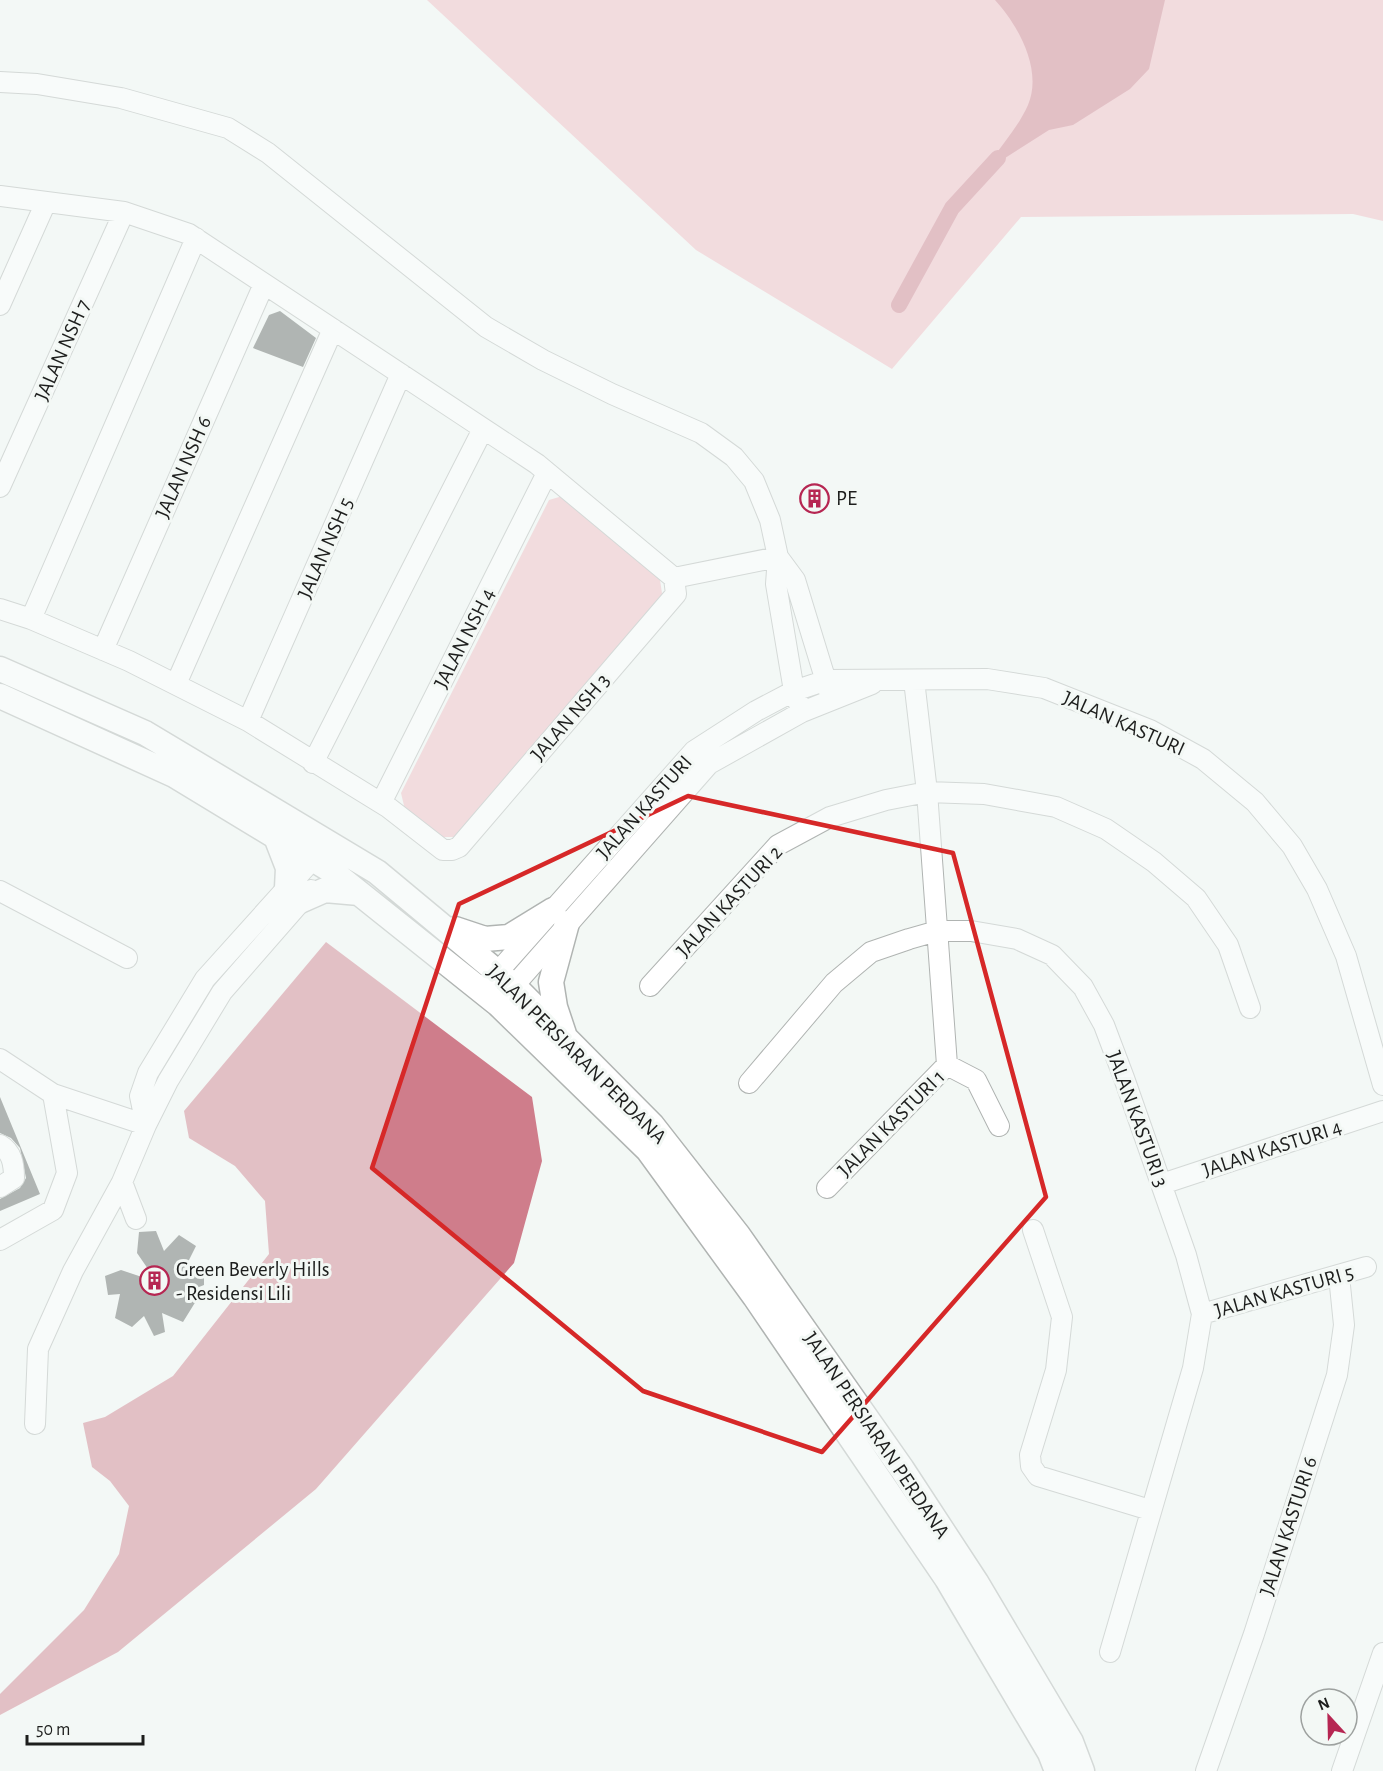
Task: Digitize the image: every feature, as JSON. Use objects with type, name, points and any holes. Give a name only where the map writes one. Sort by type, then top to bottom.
[{"type":"main road","name":"JALAN PERSIARAN PERDANA","points":[[0,669],[145,733],[329,856],[359,893],[498,988],[565,1039],[652,1125],[765,1274],[902,1469],[976,1582],[1071,1742],[1082,1771]]},
{"type":"main road","name":"JALAN PERSIARAN PERDANA","points":[[0,696],[174,775],[276,837],[377,872],[446,928],[498,988],[648,1150],[715,1242],[947,1579],[1050,1753],[1057,1771]]},
{"type":"main road","points":[[276,837],[288,867],[294,894],[325,890],[359,893]]},
{"type":"main road","points":[[446,928],[486,939],[509,937],[560,916]]},
{"type":"main road","points":[[560,916],[551,982],[555,1007],[565,1039]]},
{"type":"street","points":[[0,82],[37,84],[121,98],[228,128],[268,153],[486,327],[543,360],[612,394],[701,432],[734,457],[754,481],[770,520],[778,557],[776,584],[794,691],[802,712]]},
{"type":"street","points":[[0,196],[124,212],[196,238],[547,473],[674,578],[778,557]]},
{"type":"street","points":[[0,305],[46,202]]},
{"type":"street","name":"JALAN NSH 7","points":[[0,487],[124,212]]},
{"type":"street","points":[[31,619],[196,238]]},
{"type":"street","name":"JALAN NSH 6","points":[[103,650],[264,284]]},
{"type":"street","points":[[176,684],[333,329]]},
{"type":"street","name":"JALAN NSH 5","points":[[248,721],[401,375]]},
{"type":"street","points":[[313,763],[483,429]]},
{"type":"street","name":"JALAN NSH 4","points":[[381,803],[547,473]]},
{"type":"street","points":[[778,557],[795,580],[832,701]]},
{"type":"street","name":"JALAN NSH 3","points":[[381,803],[443,850],[459,847],[676,594],[674,578]]},
{"type":"street","points":[[0,609],[31,619],[176,684],[248,721],[381,803]]},
{"type":"street","name":"JALAN KASTURI","points":[[498,988],[560,916],[694,751],[794,691],[827,680],[987,679],[1044,688],[1150,730],[1203,759],[1255,802],[1293,846],[1317,889],[1346,956],[1383,1085]]},
{"type":"street","points":[[914,680],[927,792],[947,1065]]},
{"type":"street","name":"JALAN KASTURI","points":[[560,916],[709,764],[802,712],[880,681]]},
{"type":"street","name":"JALAN KASTURI 2","points":[[650,986],[778,845],[830,817],[886,800],[927,792],[984,794],[1056,807],[1106,829],[1154,862],[1196,898],[1228,945],[1250,1008]]},
{"type":"street","points":[[35,1424],[38,1348],[48,1321],[73,1271],[122,1182],[146,1125],[140,1096],[148,1072],[205,979],[294,894],[329,856]]},
{"type":"street","points":[[0,891],[128,958]]},
{"type":"street","name":"JALAN KASTURI 3","points":[[749,1083],[834,983],[871,952],[937,931],[971,931],[1017,939],[1052,955],[1083,987],[1104,1025],[1162,1184],[1203,1314],[1193,1368],[1110,1652]]},
{"type":"street","points":[[0,1059],[53,1094],[146,1125]]},
{"type":"street","name":"JALAN KASTURI 1","points":[[827,1188],[947,1065],[976,1080],[999,1126]]},
{"type":"street","points":[[0,1240],[53,1210],[67,1173],[53,1094]]},
{"type":"street","name":"JALAN KASTURI 4","points":[[1162,1184],[1383,1111]]},
{"type":"street","points":[[0,1145],[10,1155],[14,1166],[14,1178],[0,1187]]},
{"type":"street","points":[[122,1182],[136,1219]]},
{"type":"street","points":[[1033,1230],[1062,1317],[1056,1370],[1030,1455],[1031,1466],[1038,1476],[1150,1510]]},
{"type":"street","name":"JALAN KASTURI 5","points":[[1203,1314],[1366,1267]]},
{"type":"street","name":"JALAN KASTURI 6","points":[[1206,1771],[1254,1634],[1337,1376],[1344,1325],[1339,1276]]},
{"type":"street","points":[[1342,1771],[1383,1653]]},
{"type":"highlighted area","points":[[688,796],[953,853],[1046,1197],[822,1452],[643,1391],[372,1168],[459,904]]},
{"type":"shaded area","points":[[427,0],[1383,0],[1383,221],[1353,214],[1021,217],[892,369],[696,250]]},
{"type":"shaded area","points":[[995,0],[1165,0],[1149,69],[1130,89],[1073,125],[1049,130],[1002,160],[995,155],[1017,125],[1028,105],[1032,91],[1032,77],[1026,49],[1020,35]]},
{"type":"shaded area","points":[[566,495],[660,580],[663,600],[459,837],[438,837],[406,814],[401,793],[549,500]]},
{"type":"shaded area","points":[[326,942],[532,1097],[542,1161],[514,1263],[316,1489],[118,1652],[0,1715],[0,1694],[84,1610],[119,1554],[129,1506],[110,1481],[92,1467],[83,1423],[105,1417],[173,1376],[269,1254],[265,1201],[235,1166],[189,1138],[184,1111]]},
{"type":"building","points":[[280,311],[316,338],[303,367],[253,348],[269,315]]},
{"type":"building","name":"PE","points":[[816,484],[826,507],[813,512],[803,489]]},
{"type":"building","points":[[0,1097],[40,1194],[0,1211],[0,1199],[20,1188],[26,1178],[20,1148],[11,1138],[0,1133]]},
{"type":"building","name":"Green Beverly Hills - Residensi Lili","points":[[156,1231],[164,1251],[179,1235],[196,1246],[185,1268],[204,1268],[204,1285],[189,1291],[196,1301],[183,1322],[162,1313],[165,1332],[154,1336],[144,1316],[132,1327],[115,1318],[120,1294],[108,1295],[105,1276],[121,1270],[157,1282],[137,1253],[139,1232]]},
{"type":"waterway","points":[[899,305],[952,208],[998,158]]},
{"type":"place","name":"PE","points":[[815,498]]},
{"type":"place","name":"Green Beverly Hills - Residensi Lili","points":[[155,1281]]}]
